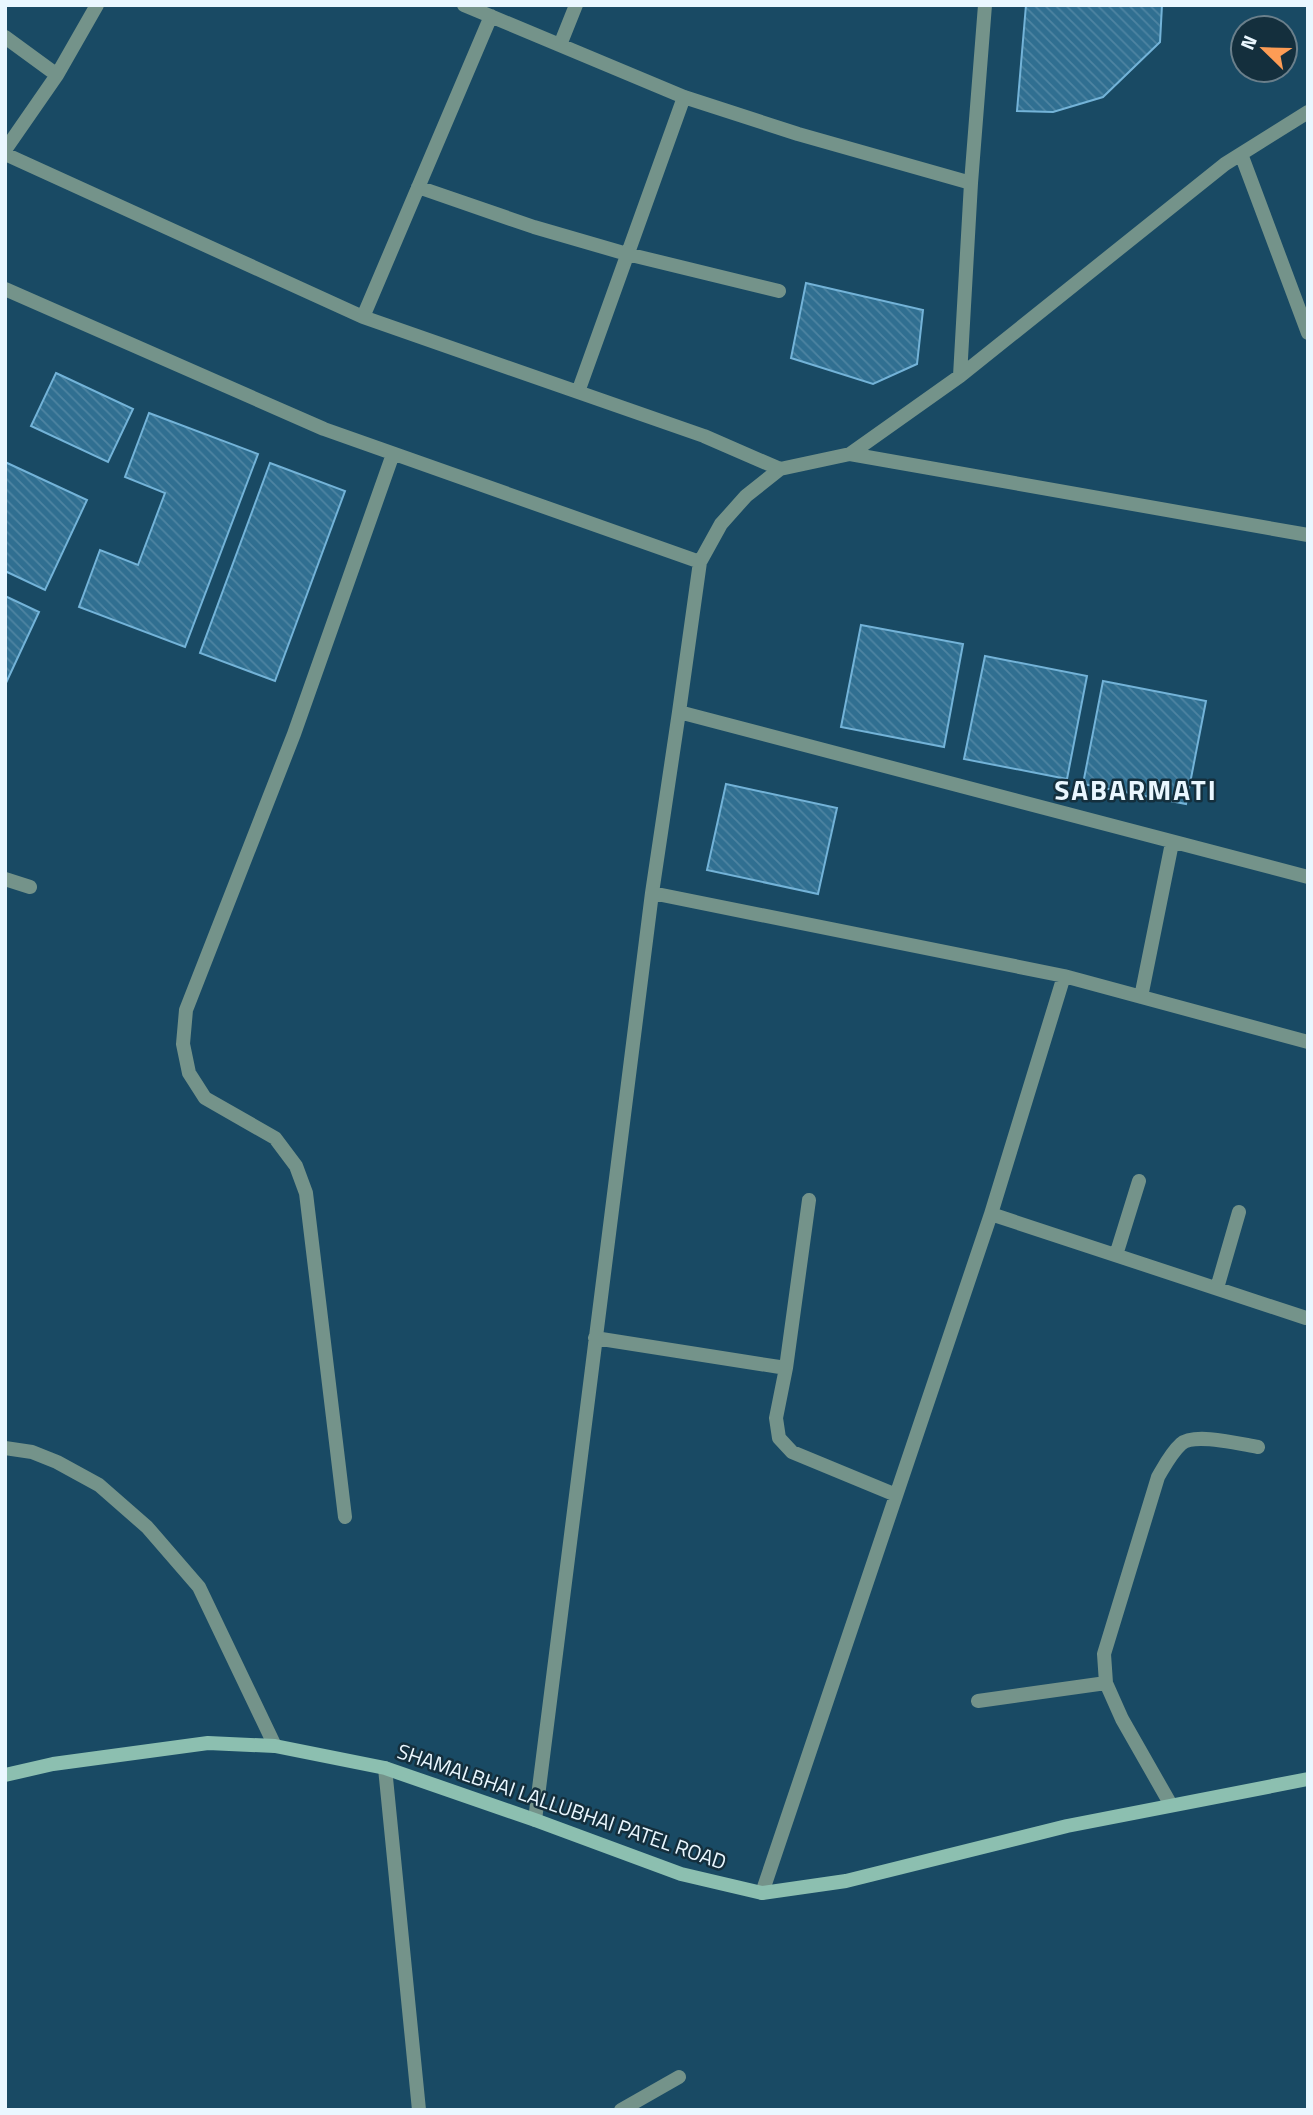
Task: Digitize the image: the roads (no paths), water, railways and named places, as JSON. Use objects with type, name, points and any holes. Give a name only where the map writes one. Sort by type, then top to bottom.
[{"type":"main road","name":"SHAMALBHAI LALLUBHAI PATEL ROAD","points":[[5,1775],[53,1764],[208,1743],[275,1746],[385,1768],[681,1874],[762,1893],[846,1881],[1067,1826],[1308,1779]]},
{"type":"street","points":[[97,5],[57,75],[5,152],[363,317],[704,436],[780,469]]},
{"type":"street","points":[[464,5],[684,97],[798,134],[971,183]]},
{"type":"street","points":[[560,45],[576,5]]},
{"type":"street","points":[[960,376],[985,5]]},
{"type":"street","points":[[363,317],[491,16]]},
{"type":"street","points":[[5,37],[57,75]]},
{"type":"street","points":[[578,392],[684,97]]},
{"type":"street","points":[[850,454],[960,376],[1214,173],[1308,112]]},
{"type":"street","points":[[1241,154],[1308,332]]},
{"type":"street","points":[[418,187],[534,227],[627,254],[779,291]]},
{"type":"street","points":[[5,289],[324,429],[700,562]]},
{"type":"street","points":[[345,1517],[306,1193],[296,1166],[275,1138],[205,1098],[190,1073],[183,1044],[186,1010],[295,734],[393,454]]},
{"type":"street","points":[[535,1820],[652,893],[700,562],[721,524],[746,496],[780,469],[850,454],[1308,535]]},
{"type":"street","points":[[679,712],[1308,877]]},
{"type":"street","points":[[1141,997],[1172,843]]},
{"type":"street","points":[[5,879],[30,887]]},
{"type":"street","points":[[652,893],[1064,975],[1308,1042]]},
{"type":"street","points":[[762,1893],[991,1214],[1064,975]]},
{"type":"street","points":[[1116,1255],[1139,1181]]},
{"type":"street","points":[[809,1200],[786,1368],[776,1418],[779,1438],[792,1452],[896,1495]]},
{"type":"street","points":[[1217,1288],[1239,1212]]},
{"type":"street","points":[[991,1214],[1306,1318]]},
{"type":"street","points":[[595,1338],[786,1368]]},
{"type":"street","points":[[1171,1805],[1122,1719],[1106,1683],[1104,1654],[1158,1477],[1168,1458],[1182,1442],[1194,1437],[1258,1447]]},
{"type":"street","points":[[5,1448],[32,1452],[99,1485],[147,1527],[199,1587],[275,1746]]},
{"type":"street","points":[[978,1701],[1106,1683]]},
{"type":"street","points":[[385,1768],[419,2110]]},
{"type":"street","points":[[621,2110],[679,2077]]},
{"type":"district","name":"SABARMATI","points":[[1136,789]]}]
